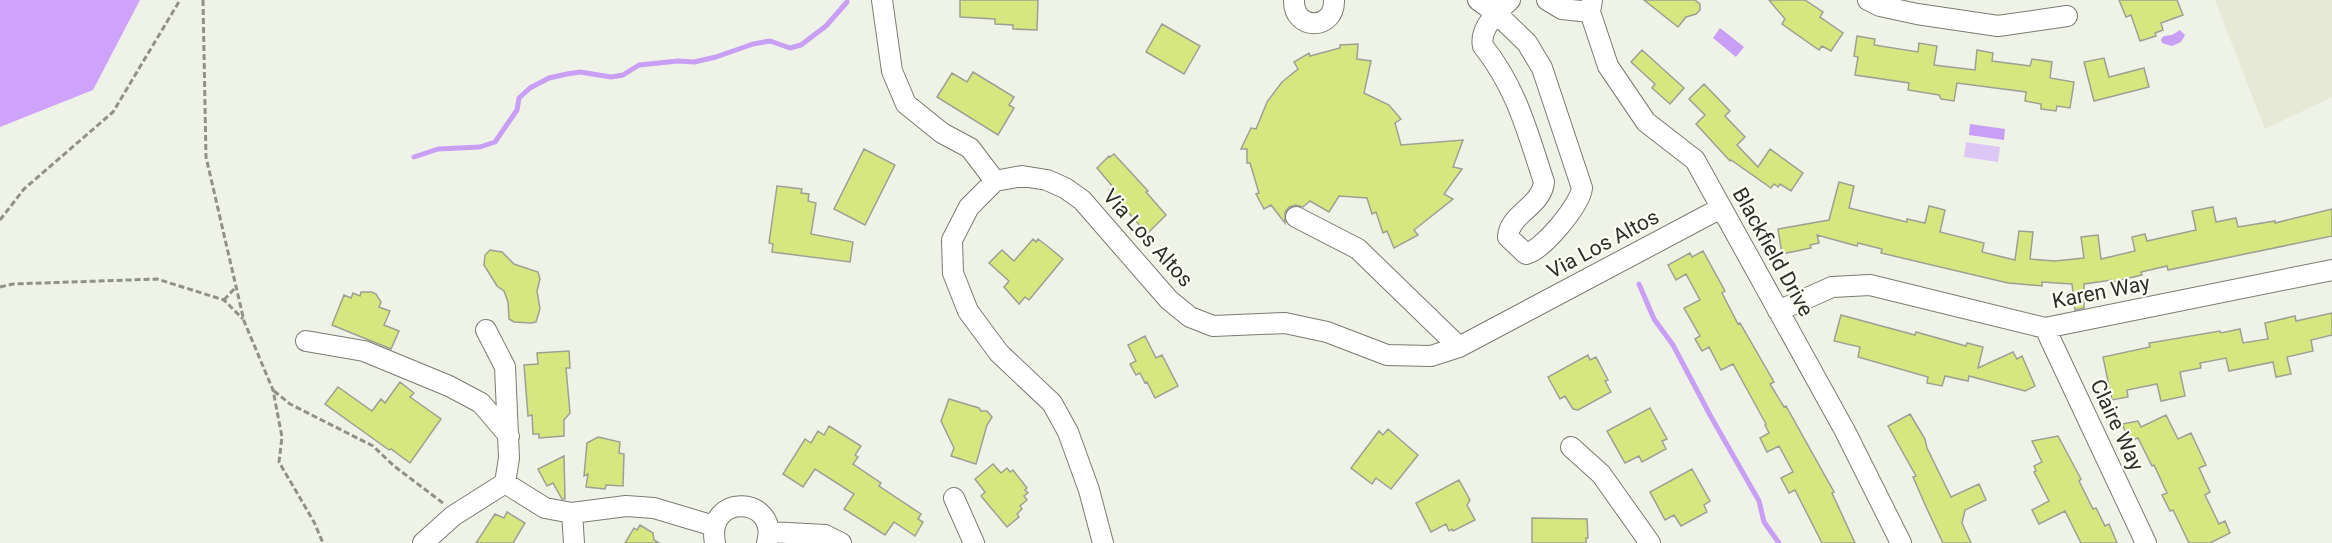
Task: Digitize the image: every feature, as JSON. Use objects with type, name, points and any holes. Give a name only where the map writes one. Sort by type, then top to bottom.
[{"type":"street","points":[[882,0],[892,71],[906,104],[942,133],[970,148],[995,181],[969,207],[952,240],[953,273],[968,311],[999,353],[1052,403],[1068,432],[1089,490],[1103,543]]},
{"type":"street","points":[[1294,0],[1298,15],[1308,23],[1315,24],[1327,19],[1336,0]]},
{"type":"street","points":[[1478,0],[1503,6],[1542,68],[1582,188],[1577,204],[1536,251],[1526,254],[1508,237],[1509,228],[1541,193],[1544,182],[1514,94],[1504,74],[1483,46],[1483,35],[1503,6]]},
{"type":"street","points":[[1547,0],[1562,9],[1591,6]]},
{"type":"street","points":[[1868,0],[1880,6],[1917,14],[1998,26],[2067,16]]},
{"type":"street","name":"Blackfield Drive","points":[[1591,6],[1608,66],[1646,122],[1695,160],[1845,431],[1901,543]]},
{"type":"street","name":"Via Los Altos","points":[[995,181],[1022,176],[1047,180],[1065,188],[1082,200],[1169,300],[1190,317],[1212,326],[1285,323],[1327,332],[1387,355],[1431,357],[1459,347],[1722,208]]},
{"type":"street","points":[[1296,217],[1358,249],[1459,347]]},
{"type":"street","name":"Karen Way","points":[[1778,311],[1832,287],[1870,285],[2045,328],[2332,270]]},
{"type":"street","name":"Claire Way","points":[[2045,328],[2146,543]]},
{"type":"street","points":[[423,543],[453,516],[505,483],[509,458],[509,436],[505,367],[486,330]]},
{"type":"street","points":[[306,341],[364,351],[449,386],[481,403],[509,436]]},
{"type":"street","points":[[1571,447],[1601,474],[1650,543]]},
{"type":"street","points":[[505,483],[545,508],[572,513],[626,506],[654,508],[714,534],[724,511],[734,506],[745,506],[756,509],[764,516],[769,538],[825,536],[841,543]]},
{"type":"street","points":[[954,498],[974,543]]},
{"type":"street","points":[[572,513],[574,543]]},
{"type":"path","points":[[0,220],[24,189],[113,112],[180,0]]},
{"type":"path","points":[[203,0],[206,157],[244,321],[273,390],[282,437],[279,462],[314,522],[322,543]]},
{"type":"path","points":[[0,286],[158,279],[224,300],[244,321]]},
{"type":"path","points":[[224,300],[235,288]]},
{"type":"path","points":[[273,390],[290,404],[373,446],[394,466],[423,486],[449,509]]},
{"type":"shaded area","points":[[0,0],[140,0],[93,90],[0,127]]},
{"type":"shaded area","points":[[2215,0],[2332,0],[2332,97],[2265,129]]},
{"type":"shaded area","points":[[1720,28],[1744,47],[1736,57],[1713,38]]},
{"type":"shaded area","points":[[2180,30],[2185,35],[2181,42],[2172,46],[2162,43],[2161,39],[2164,36],[2172,35]]},
{"type":"shaded area","points":[[1970,124],[2005,129],[2004,140],[1969,135]]},
{"type":"shaded area","points":[[1966,142],[2000,147],[1998,162],[1964,157]]},
{"type":"building","points":[[960,0],[1038,0],[1037,30],[1013,29],[1013,25],[995,24],[995,19],[960,17]]},
{"type":"building","points":[[1644,0],[1695,0],[1700,4],[1700,10],[1686,17],[1678,27]]},
{"type":"building","points":[[1769,0],[1805,0],[1823,12],[1820,17],[1843,33],[1831,51],[1822,46],[1819,50],[1782,24],[1785,19]]},
{"type":"building","points":[[2119,0],[2177,0],[2183,15],[2161,23],[2163,30],[2155,33],[2156,36],[2140,41],[2131,15],[2126,17]]},
{"type":"building","points":[[1162,24],[1200,46],[1184,74],[1146,52]]},
{"type":"building","points":[[1857,36],[1875,39],[1874,45],[1918,52],[1919,43],[1937,46],[1934,65],[1975,70],[1977,50],[1993,53],[1992,61],[2030,66],[2032,59],[2052,62],[2050,78],[2074,82],[2070,108],[2057,106],[2056,111],[2041,109],[2041,104],[2025,101],[2026,92],[1957,83],[1954,101],[1941,99],[1939,95],[1908,90],[1909,83],[1855,75],[1858,57],[1854,56]]},
{"type":"building","points":[[1358,44],[1357,59],[1371,61],[1364,93],[1389,105],[1401,119],[1395,123],[1401,145],[1463,140],[1453,167],[1462,169],[1444,194],[1453,199],[1414,230],[1418,235],[1394,248],[1387,231],[1383,233],[1376,212],[1372,214],[1367,198],[1339,196],[1329,212],[1310,201],[1303,207],[1296,205],[1289,207],[1285,212],[1285,223],[1271,205],[1264,209],[1256,194],[1259,193],[1250,163],[1247,163],[1247,149],[1241,149],[1251,128],[1256,129],[1267,102],[1282,82],[1298,69],[1294,62],[1309,53],[1310,56],[1340,48],[1340,45]]},
{"type":"building","points":[[1642,50],[1684,88],[1670,104],[1652,88],[1655,84],[1631,62]]},
{"type":"building","points":[[2104,58],[2109,77],[2144,68],[2149,87],[2094,101],[2084,62]]},
{"type":"building","points":[[973,72],[1014,97],[1009,105],[1014,108],[998,135],[937,97],[952,73],[967,82]]},
{"type":"building","points":[[1704,84],[1730,111],[1725,116],[1745,137],[1737,145],[1758,167],[1770,149],[1803,173],[1791,191],[1780,184],[1778,187],[1774,184],[1771,188],[1730,161],[1696,124],[1705,115],[1689,99]]},
{"type":"building","points":[[864,149],[895,165],[865,225],[834,209]]},
{"type":"building","points":[[1114,154],[1148,191],[1146,192],[1166,215],[1147,234],[1109,190],[1113,187],[1097,168]]},
{"type":"building","points":[[1839,182],[1854,186],[1849,208],[1907,222],[1907,219],[1925,223],[1929,206],[1945,210],[1940,232],[1984,243],[1982,252],[2015,260],[2019,231],[2033,232],[2030,259],[2055,261],[2084,258],[2081,237],[2098,235],[2101,259],[2135,251],[2132,237],[2145,234],[2147,241],[2196,230],[2192,211],[2213,207],[2216,222],[2236,218],[2238,227],[2275,221],[2275,223],[2332,209],[2332,236],[2168,270],[2167,266],[2112,282],[2112,280],[2084,284],[2084,308],[2075,310],[2072,284],[2042,282],[2042,286],[2008,283],[1881,253],[1882,249],[1858,243],[1857,246],[1817,235],[1819,243],[1810,245],[1811,248],[1782,254],[1778,229],[1829,220]]},
{"type":"building","points":[[777,186],[802,189],[801,193],[809,194],[808,201],[816,203],[811,234],[853,242],[850,262],[772,252],[773,244],[769,243]]},
{"type":"building","points":[[1033,239],[1036,242],[1038,239],[1063,259],[1029,300],[1025,297],[1019,304],[1004,287],[1009,281],[989,263],[1002,250],[1014,261]]},
{"type":"building","points":[[490,250],[502,252],[514,264],[538,272],[540,279],[537,291],[540,309],[536,322],[514,322],[509,319],[508,302],[504,291],[497,286],[484,265],[485,255]]},
{"type":"building","points":[[1703,251],[1725,291],[1722,293],[1738,324],[1740,323],[1774,382],[1770,384],[1784,407],[1786,406],[1834,492],[1832,493],[1855,543],[1822,543],[1795,490],[1789,493],[1781,478],[1793,472],[1779,446],[1767,452],[1760,438],[1769,433],[1766,424],[1733,364],[1721,370],[1709,347],[1702,351],[1695,339],[1700,336],[1684,308],[1700,300],[1686,274],[1676,280],[1668,265],[1690,253],[1692,257]]},
{"type":"building","points":[[361,292],[376,294],[381,302],[379,307],[390,311],[384,325],[399,331],[391,349],[332,325],[344,295],[351,298],[353,293],[360,296]]},
{"type":"building","points":[[2332,313],[2332,335],[2311,340],[2313,351],[2287,357],[2291,374],[2276,377],[2273,362],[2229,371],[2226,358],[2200,363],[2201,368],[2180,372],[2185,396],[2161,401],[2157,384],[2127,390],[2128,397],[2112,400],[2103,357],[2150,347],[2149,343],[2220,331],[2221,333],[2240,329],[2243,343],[2268,339],[2265,323],[2295,316],[2296,321]]},
{"type":"building","points":[[1841,315],[1915,335],[1916,332],[1966,346],[1967,343],[1983,347],[1978,368],[2013,352],[2017,359],[2022,356],[2035,386],[2025,391],[1969,376],[1968,381],[1945,376],[1942,386],[1927,383],[1928,377],[1858,357],[1860,347],[1834,341]]},
{"type":"building","points":[[1145,336],[1156,358],[1162,355],[1178,386],[1155,398],[1147,382],[1145,383],[1140,373],[1136,375],[1130,364],[1136,361],[1128,345]]},
{"type":"building","points":[[569,351],[570,368],[566,368],[570,413],[564,420],[564,436],[539,438],[539,434],[533,434],[532,415],[528,416],[524,365],[538,364],[537,353]]},
{"type":"building","points":[[1588,355],[1590,360],[1596,357],[1608,380],[1605,381],[1611,392],[1578,410],[1573,409],[1565,396],[1560,399],[1548,377]]},
{"type":"building","points":[[400,382],[414,393],[410,397],[441,419],[410,463],[325,404],[338,387],[372,411],[381,399],[385,403]]},
{"type":"building","points":[[949,399],[979,408],[981,411],[987,411],[992,417],[987,425],[976,464],[951,456],[954,448],[941,421]]},
{"type":"building","points":[[1650,408],[1667,439],[1662,441],[1666,449],[1642,462],[1639,456],[1625,463],[1607,431]]},
{"type":"building","points":[[1910,414],[1925,439],[1927,448],[1951,497],[1979,484],[1986,500],[1965,510],[1962,523],[1971,543],[1943,543],[1913,477],[1916,476],[1888,426]]},
{"type":"building","points":[[2166,415],[2178,439],[2191,433],[2206,465],[2199,468],[2210,492],[2205,495],[2219,524],[2225,521],[2230,533],[2210,543],[2189,543],[2173,510],[2170,511],[2162,495],[2167,493],[2154,465],[2152,466],[2138,438],[2130,441],[2122,424],[2138,421],[2141,427]]},
{"type":"building","points":[[829,426],[861,446],[855,455],[858,457],[853,464],[881,483],[879,486],[921,514],[918,519],[923,522],[915,536],[894,522],[885,535],[844,509],[854,494],[815,469],[803,487],[783,474],[805,439],[811,443],[818,431],[824,435]]},
{"type":"building","points":[[1388,429],[1418,455],[1391,489],[1376,478],[1372,484],[1351,468],[1379,431],[1383,435]]},
{"type":"building","points":[[2058,436],[2081,479],[2079,481],[2093,509],[2096,508],[2105,526],[2109,524],[2117,543],[2081,543],[2065,511],[2039,524],[2032,510],[2049,501],[2034,472],[2036,471],[2034,466],[2042,462],[2032,441]]},
{"type":"building","points":[[598,437],[620,442],[619,453],[624,454],[623,486],[606,485],[605,489],[586,487],[588,474],[584,476],[587,443]]},
{"type":"building","points":[[564,456],[565,499],[562,499],[553,483],[547,486],[538,469]]},
{"type":"building","points":[[993,464],[1001,473],[1007,468],[1010,472],[1013,470],[1027,488],[1025,490],[1028,493],[1024,496],[1027,500],[1020,506],[1022,509],[1017,514],[1019,517],[1007,527],[981,496],[985,492],[975,479]]},
{"type":"building","points":[[1692,469],[1710,501],[1704,505],[1707,512],[1681,526],[1674,515],[1665,520],[1650,492]]},
{"type":"building","points":[[1459,480],[1470,500],[1467,505],[1475,520],[1453,531],[1452,529],[1449,531],[1446,524],[1431,532],[1416,503]]},
{"type":"building","points":[[507,512],[525,523],[513,543],[476,543],[495,514],[504,518]]},
{"type":"building","points":[[1532,518],[1587,519],[1586,543],[1532,543]]},
{"type":"building","points":[[640,525],[653,533],[654,540],[659,543],[625,543],[634,528],[637,530]]},
{"type":"waterway","points":[[414,157],[438,149],[480,147],[495,142],[517,110],[519,98],[530,88],[549,78],[580,72],[611,77],[623,75],[639,65],[678,61],[694,62],[770,41],[790,48],[801,45],[826,26],[847,2]]},
{"type":"waterway","points":[[1639,284],[1654,319],[1673,345],[1759,501],[1764,522],[1779,543]]}]
